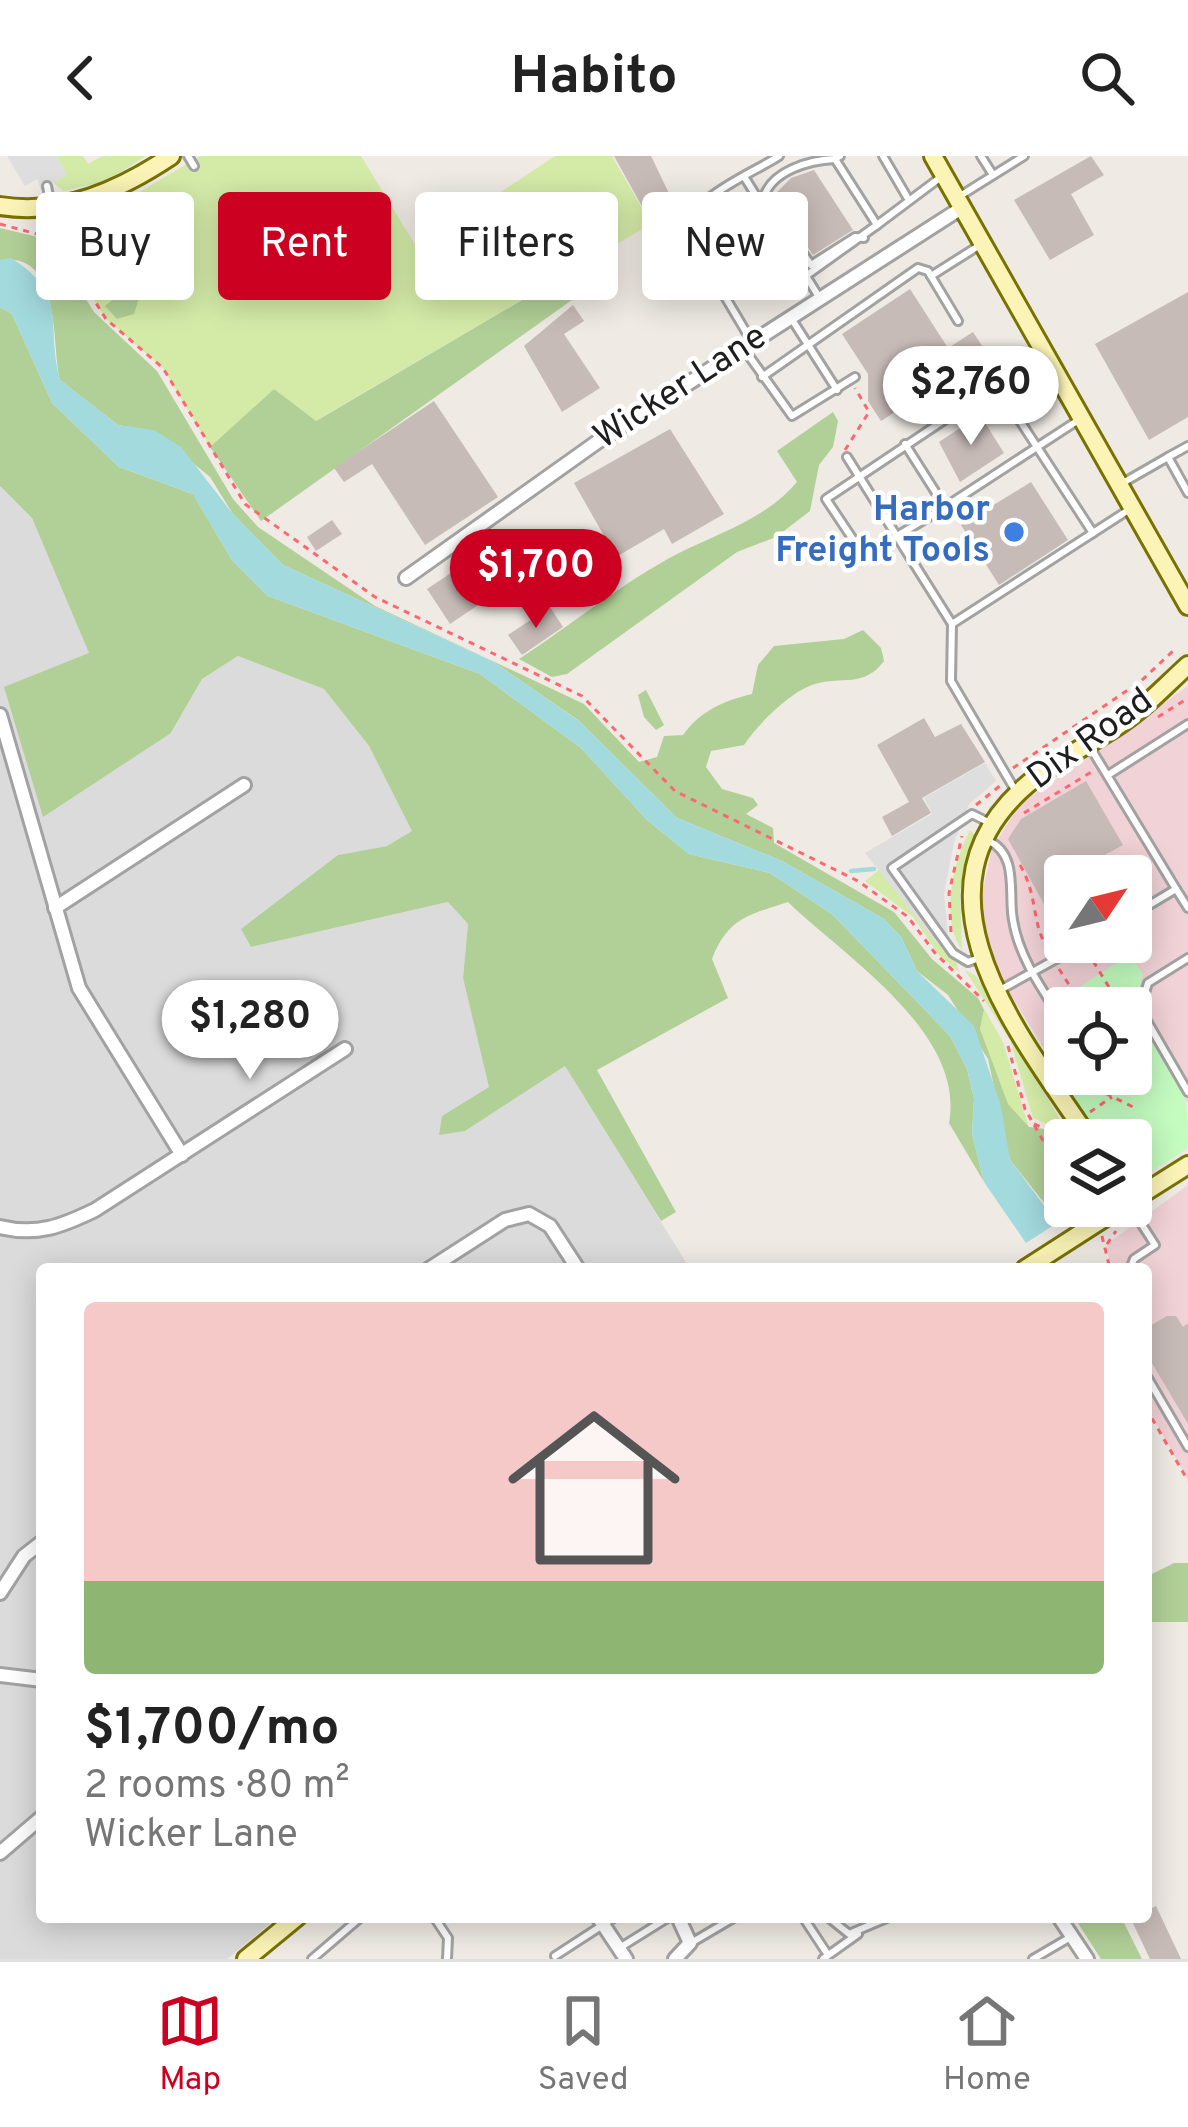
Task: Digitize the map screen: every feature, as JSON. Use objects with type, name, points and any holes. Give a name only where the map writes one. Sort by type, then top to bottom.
[{"type":"main road","points":[[105,192],[171,156]]},
{"type":"main road","points":[[941,163],[1188,606]]},
{"type":"main road","points":[[0,206],[36,207]]},
{"type":"main road","name":"Dix Road","points":[[1075,1119],[994,1001],[980,958],[971,886],[989,832],[1018,793],[1094,752],[1188,665]]},
{"type":"main road","points":[[1152,1188],[1188,1165]]},
{"type":"main road","points":[[1035,1263],[1100,1227]]},
{"type":"main road","points":[[246,1959],[290,1923]]},
{"type":"street","name":"Wicker Lane","points":[[406,578],[600,440],[960,203]]},
{"type":"street","points":[[0,715],[79,988],[182,1155]]},
{"type":"street","points":[[55,908],[244,785]]},
{"type":"street","points":[[0,1227],[23,1233],[56,1229],[182,1155],[345,1049]]},
{"type":"street","points":[[437,1263],[505,1220],[529,1214],[550,1226],[574,1263]]},
{"type":"street","points":[[0,1593],[24,1556],[36,1547]]},
{"type":"street","points":[[0,1675],[36,1679]]},
{"type":"street","points":[[0,1853],[36,1822]]},
{"type":"street","points":[[601,1923],[622,1954]]},
{"type":"street","points":[[675,1959],[691,1943],[681,1923]]},
{"type":"street","points":[[1063,1923],[1087,1959]]},
{"type":"lane","points":[[188,156],[194,166]]},
{"type":"lane","points":[[779,156],[697,207],[687,228],[763,377],[792,416],[853,379]]},
{"type":"lane","points":[[883,156],[907,197]]},
{"type":"lane","points":[[981,156],[993,176]]},
{"type":"lane","points":[[960,203],[1024,156]]},
{"type":"lane","points":[[864,238],[856,237],[811,265],[764,197],[767,188],[803,163],[838,158],[877,225]]},
{"type":"lane","points":[[808,274],[905,206],[907,197],[941,163]]},
{"type":"lane","points":[[745,178],[754,192]]},
{"type":"lane","points":[[47,186],[48,192]]},
{"type":"lane","points":[[931,276],[983,243]]},
{"type":"lane","points":[[763,377],[913,270],[924,268],[958,321]]},
{"type":"lane","points":[[808,278],[820,299]]},
{"type":"lane","points":[[791,318],[836,390]]},
{"type":"lane","points":[[1046,352],[830,492],[828,507],[861,555],[872,554],[1082,418]]},
{"type":"lane","points":[[924,382],[947,416]]},
{"type":"lane","points":[[996,384],[1036,449],[1051,461],[1093,533]]},
{"type":"lane","points":[[905,444],[945,507]]},
{"type":"lane","points":[[1118,485],[1188,446]]},
{"type":"lane","points":[[847,457],[952,624],[951,681],[1018,793]]},
{"type":"lane","points":[[1168,457],[1188,494]]},
{"type":"lane","points":[[952,624],[1131,509]]},
{"type":"lane","points":[[1108,775],[1188,724]]},
{"type":"lane","points":[[1094,752],[1188,908]]},
{"type":"lane","points":[[980,958],[968,962],[953,953],[892,868],[972,814],[1000,846],[1008,863],[1013,925],[1044,991]]},
{"type":"lane","points":[[1152,903],[1176,889]]},
{"type":"lane","points":[[1146,987],[1188,958]]},
{"type":"lane","points":[[994,1001],[1032,971],[1050,963]]},
{"type":"lane","points":[[1152,1035],[1188,1091]]},
{"type":"lane","points":[[1132,1263],[1155,1245],[1143,1227]]},
{"type":"lane","points":[[1152,1385],[1188,1447]]},
{"type":"lane","points":[[312,1959],[354,1923]]},
{"type":"lane","points":[[438,1923],[448,1938],[447,1959]]},
{"type":"lane","points":[[555,1956],[597,1923]]},
{"type":"lane","points":[[622,1954],[661,1923]]},
{"type":"lane","points":[[691,1943],[725,1923]]},
{"type":"lane","points":[[806,1923],[825,1957],[878,1923]]},
{"type":"lane","points":[[834,1923],[842,1932],[861,1932]]},
{"type":"lane","points":[[1033,1959],[1073,1938]]},
{"type":"path","points":[[0,224],[44,236],[66,255],[106,319],[163,368],[245,504],[261,521],[375,597],[582,696],[675,791],[858,881],[908,917],[994,1001]]},
{"type":"path","points":[[847,457],[845,445],[868,412],[853,379]]},
{"type":"path","points":[[1154,719],[1188,698]]},
{"type":"path","points":[[1020,816],[1093,771],[1094,752]]},
{"type":"path","points":[[1014,856],[1035,892],[1044,942]]},
{"type":"path","points":[[1002,1031],[1032,1124],[1044,1144]]},
{"type":"path","points":[[1089,1113],[1116,1095],[1137,1109]]},
{"type":"path","points":[[1098,1229],[1107,1244],[1109,1263]]},
{"type":"path","points":[[1152,1418],[1188,1481]]},
{"type":"shaded area","points":[[7,156],[56,156],[67,174],[41,190],[37,179],[25,186]]},
{"type":"shaded area","points":[[0,486],[32,518],[90,653],[171,734],[202,679],[238,656],[324,689],[369,746],[413,831],[387,846],[338,855],[242,929],[251,947],[448,902],[468,924],[463,978],[490,1087],[442,1116],[465,1131],[565,1066],[686,1263],[36,1263],[36,1923],[271,1923],[227,1959],[0,1959]]},
{"type":"shaded area","points":[[1188,686],[1188,1103],[1152,1044],[1152,987],[1139,987],[1143,974],[1092,987],[1044,987],[1044,1049],[997,972],[985,937],[980,903],[992,849],[1019,805]]},
{"type":"shaded area","points":[[985,763],[996,781],[969,804],[954,842],[944,894],[948,936],[937,944],[865,853],[932,814],[924,798]]},
{"type":"shaded area","points":[[1188,1185],[1188,1480],[1152,1416],[1152,1263],[1109,1263],[1107,1244],[1130,1227],[1152,1227],[1152,1211]]},
{"type":"green space","points":[[56,156],[83,156],[88,164],[102,156],[146,156],[107,181],[64,191],[53,183],[67,174]]},
{"type":"green space","points":[[200,156],[361,156],[383,192],[218,192],[218,300],[391,300],[391,205],[415,245],[415,300],[521,300],[315,421],[274,389],[210,447],[163,368],[106,319],[94,300],[194,300],[194,192],[140,192]]},
{"type":"green space","points":[[555,156],[612,156],[642,208],[642,229],[618,243],[618,192],[501,192]]},
{"type":"green space","points":[[0,228],[36,237],[36,272],[20,261],[0,260]]},
{"type":"green space","points":[[87,300],[157,371],[233,499],[258,527],[375,606],[584,704],[639,762],[657,757],[664,736],[683,735],[714,708],[752,694],[758,665],[774,646],[844,639],[863,630],[881,648],[884,661],[876,669],[860,678],[825,682],[796,693],[744,745],[711,751],[706,767],[722,789],[753,798],[758,805],[746,814],[773,828],[774,843],[894,912],[932,959],[978,998],[984,1010],[980,1029],[1008,1104],[1029,1127],[1044,1129],[1044,1202],[1010,1160],[988,1059],[948,995],[917,971],[901,937],[884,919],[782,861],[677,818],[578,720],[492,661],[283,565],[233,514],[210,477],[154,431],[118,425],[60,380],[50,303]]},
{"type":"green space","points":[[112,300],[138,300],[134,314],[117,319],[105,306]]},
{"type":"green space","points":[[522,300],[572,300],[261,521],[210,447],[274,389],[316,421]]},
{"type":"green space","points":[[0,307],[12,314],[52,403],[119,467],[193,494],[232,560],[268,596],[480,674],[581,748],[647,820],[689,854],[770,873],[833,915],[950,1036],[967,1069],[974,1099],[972,1134],[984,1182],[949,1123],[949,1090],[939,1058],[920,1027],[867,971],[788,902],[741,920],[718,945],[712,959],[728,998],[597,1070],[676,1212],[661,1221],[565,1066],[465,1131],[439,1135],[442,1116],[489,1087],[463,978],[468,924],[448,902],[251,947],[241,929],[338,855],[387,846],[412,831],[369,746],[324,689],[238,656],[202,679],[171,733],[43,817],[4,687],[89,653],[32,518],[0,486]]},
{"type":"green space","points":[[833,412],[838,421],[833,447],[819,465],[810,511],[776,537],[737,552],[567,674],[552,677],[519,659],[657,565],[741,524],[785,495],[797,482],[777,451]]},
{"type":"green space","points":[[646,690],[664,725],[656,730],[644,717],[638,695]]},
{"type":"green space","points":[[970,830],[975,835],[960,891],[962,950],[952,923],[951,890]]},
{"type":"green space","points":[[879,870],[959,972],[939,955],[913,917],[865,881]]},
{"type":"green space","points":[[1116,963],[1136,963],[1143,974],[1140,987],[1080,987]]},
{"type":"green space","points":[[965,970],[976,976],[1060,1119],[1044,1119],[1044,1123],[1033,1118],[1010,1040]]},
{"type":"green space","points":[[978,998],[1003,1042],[1029,1128],[1007,1104],[980,1029],[984,1010]]},
{"type":"green space","points":[[1152,1043],[1185,1099],[1188,1148],[1152,1171],[1152,1119],[1088,1119],[1073,1095],[1152,1095]]},
{"type":"green space","points":[[1174,1563],[1188,1563],[1188,1622],[1152,1622],[1152,1574]]},
{"type":"green space","points":[[1078,1923],[1124,1923],[1142,1959],[1101,1959]]},
{"type":"water","points":[[11,258],[29,272],[36,280],[36,300],[49,300],[60,380],[118,425],[154,430],[181,447],[233,514],[283,565],[492,661],[579,721],[677,818],[782,861],[884,919],[901,937],[917,971],[974,1026],[1001,1106],[1010,1160],[1044,1206],[1044,1227],[1051,1227],[1026,1243],[984,1182],[972,1134],[974,1099],[967,1069],[950,1036],[833,915],[770,873],[689,854],[647,820],[581,748],[480,674],[268,596],[232,560],[193,494],[119,467],[52,403],[12,314],[0,307],[0,260]]},
{"type":"building","points":[[614,156],[651,156],[668,192],[642,192],[642,206]]},
{"type":"building","points":[[1091,156],[1104,175],[1071,194],[1094,235],[1050,260],[1014,200]]},
{"type":"building","points":[[814,170],[853,230],[813,255],[808,248],[808,192],[777,192],[791,178]]},
{"type":"building","points":[[910,289],[948,348],[973,332],[994,364],[944,392],[921,375],[917,384],[923,394],[881,421],[868,401],[868,374],[842,334]]},
{"type":"building","points":[[1188,292],[1188,417],[1149,440],[1095,344]]},
{"type":"building","points":[[573,305],[584,321],[564,334],[600,388],[562,412],[524,346]]},
{"type":"building","points":[[434,401],[498,497],[425,545],[372,464],[344,482],[334,468]]},
{"type":"building","points":[[980,415],[1004,453],[960,482],[939,442]]},
{"type":"building","points":[[670,429],[724,514],[672,544],[664,529],[616,557],[574,483]]},
{"type":"building","points":[[1031,482],[1068,540],[999,585],[961,525]]},
{"type":"building","points":[[332,520],[342,534],[316,551],[307,537]]},
{"type":"building","points":[[503,538],[527,572],[450,624],[427,589]]},
{"type":"building","points":[[550,607],[563,627],[522,655],[508,635]]},
{"type":"building","points":[[924,718],[935,737],[961,724],[985,762],[922,798],[931,813],[892,836],[882,817],[909,802],[877,745]]},
{"type":"building","points":[[1086,781],[1123,845],[1105,855],[1044,855],[1044,904],[1008,839],[1021,819]]},
{"type":"building","points":[[1167,1316],[1176,1316],[1183,1327],[1188,1323],[1188,1424],[1152,1363],[1152,1325]]},
{"type":"building","points":[[1156,1906],[1181,1959],[1150,1959],[1133,1923],[1152,1923]]},
{"type":"waterway","points":[[851,871],[874,869]]},
{"type":"place","name":"Harbor Freight Tools","points":[[1014,532]]}]
